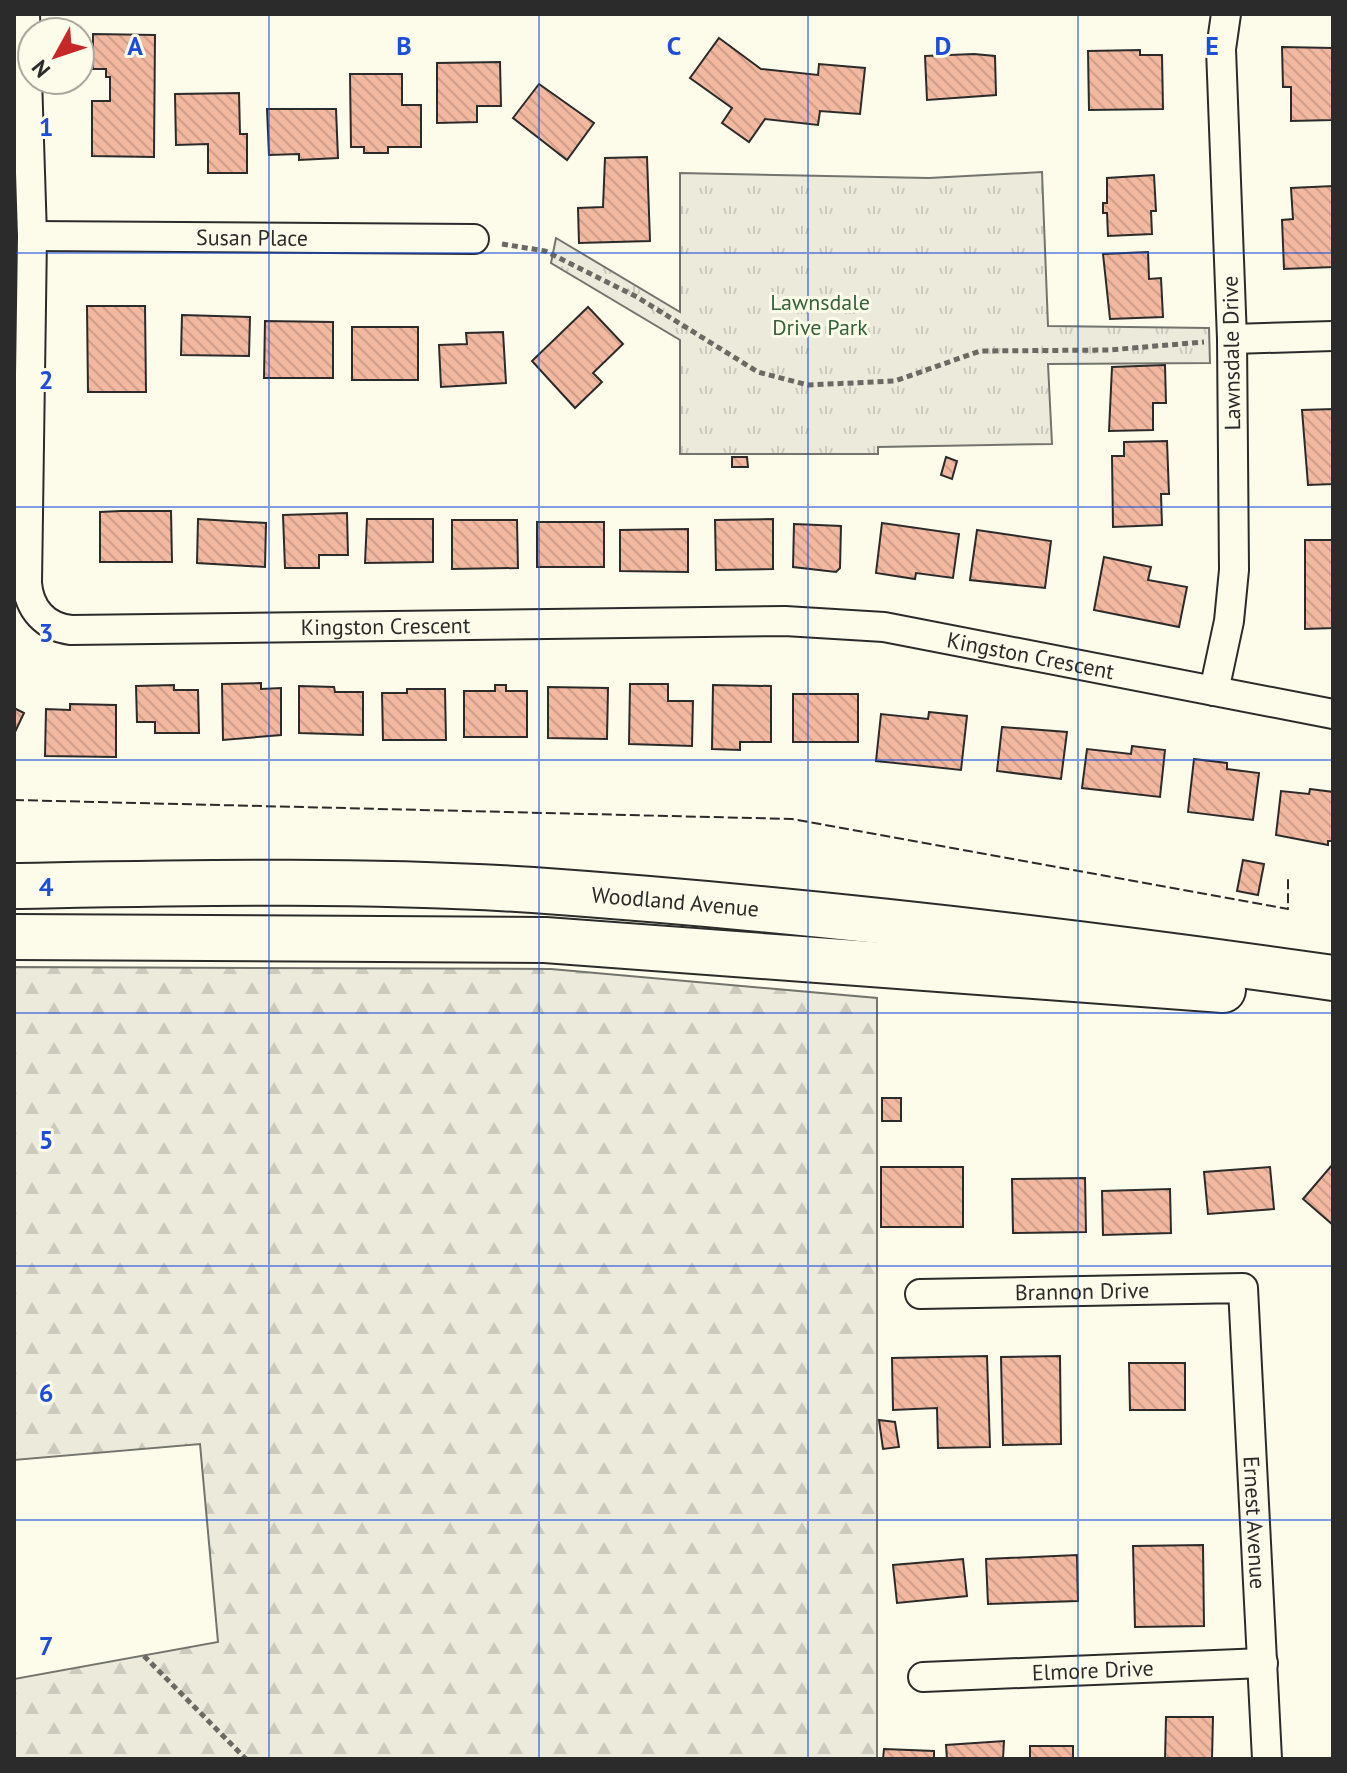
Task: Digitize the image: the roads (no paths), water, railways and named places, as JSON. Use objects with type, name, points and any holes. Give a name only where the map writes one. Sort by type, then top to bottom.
[{"type":"main road","name":"Woodland Avenue","points":[[14,886],[297,882],[531,890],[932,927],[1131,949],[1333,978]]},
{"type":"main road","name":"Woodland Avenue","points":[[14,937],[545,940],[1333,996]]},
{"type":"street","name":"Kingston Crescent","points":[[25,14],[32,236],[27,583],[36,612],[52,625],[71,630],[847,623],[970,642],[1333,714]]},
{"type":"street","name":"Lawnsdale Drive","points":[[1214,691],[1229,621],[1234,570],[1232,339],[1221,49],[1226,14]]},
{"type":"street","name":"Susan Place","points":[[32,236],[474,239]]},
{"type":"street","points":[[1232,339],[1333,336]]},
{"type":"street","name":"Brannon Drive","points":[[920,1294],[1243,1288]]},
{"type":"street","name":"Ernest Avenue","points":[[1243,1288],[1267,1759]]},
{"type":"street","name":"Elmore Drive","points":[[923,1677],[1263,1663]]},
{"type":"park label","name":"Lawnsdale Drive Park","points":[[820,314]]}]
